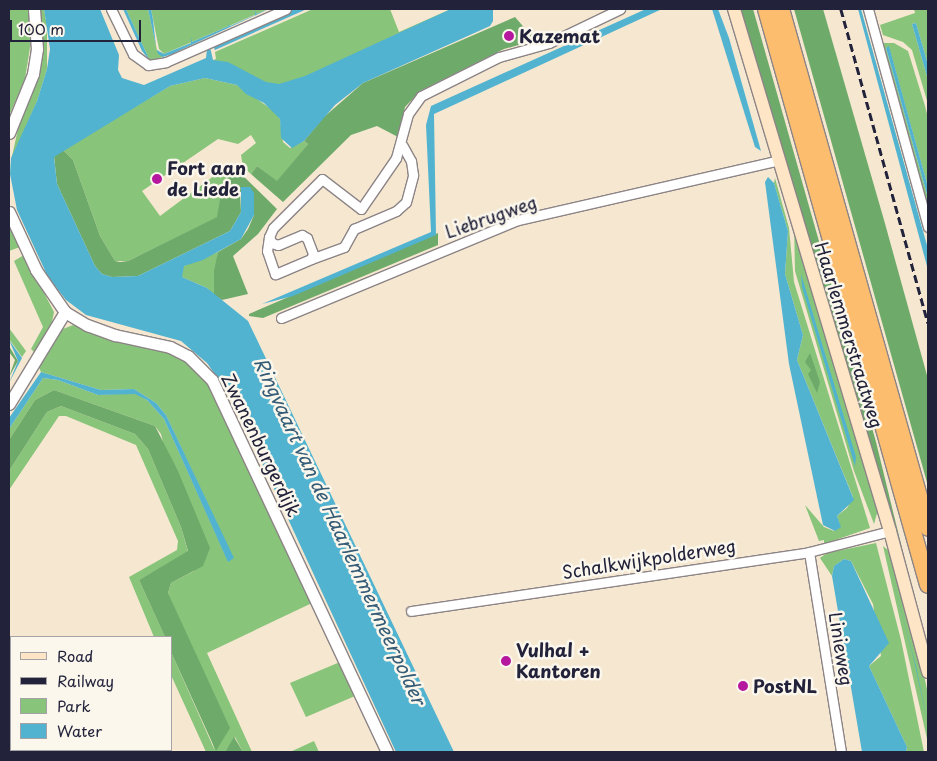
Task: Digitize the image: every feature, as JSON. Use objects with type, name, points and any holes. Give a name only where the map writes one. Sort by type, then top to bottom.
[{"type":"highway","points":[[766,9],[928,585]]},
{"type":"highway","points":[[781,9],[928,528]]},
{"type":"main road","name":"Haarlemmerstraatweg","points":[[734,9],[890,530],[928,672]]},
{"type":"street","points":[[9,133],[33,74],[37,49],[34,9]]},
{"type":"street","points":[[111,9],[133,54],[148,64],[166,62],[286,9]]},
{"type":"street","points":[[361,209],[322,179],[278,221],[270,237],[267,250],[275,274],[344,247],[354,229],[361,209],[402,144],[408,114],[421,96],[498,57],[549,43],[620,9]]},
{"type":"street","points":[[868,9],[928,227]]},
{"type":"street","points":[[354,229],[396,211],[406,202],[413,175],[411,160],[402,144]]},
{"type":"street","name":"Liebrugweg","points":[[281,318],[518,220],[779,160]]},
{"type":"street","name":"Zwanenburgerdijk","points":[[9,212],[36,270],[65,312],[87,325],[115,335],[170,347],[188,356],[212,380],[387,752]]},
{"type":"street","points":[[270,237],[272,243],[278,245],[302,235],[307,238],[314,254],[312,259]]},
{"type":"street","points":[[9,404],[65,312]]},
{"type":"street","name":"Schalkwijkpolderweg","points":[[411,611],[809,552],[890,530]]},
{"type":"street","name":"Linieweg","points":[[809,552],[841,752]]},
{"type":"green space","points":[[9,9],[29,9],[31,41],[25,79],[9,116]]},
{"type":"green space","points":[[40,9],[44,9],[47,27],[47,69],[37,101],[11,161],[18,129],[38,73],[41,56]]},
{"type":"green space","points":[[126,9],[148,9],[157,50],[163,57],[150,61]]},
{"type":"green space","points":[[151,9],[268,9],[164,54],[159,49]]},
{"type":"green space","points":[[313,9],[390,9],[399,32],[451,9],[460,9],[279,88],[213,60],[216,59],[215,52]]},
{"type":"green space","points":[[739,9],[753,9],[876,442],[912,589]]},
{"type":"green space","points":[[794,9],[823,9],[884,220],[928,379],[928,486]]},
{"type":"green space","points":[[914,9],[928,9],[928,65],[916,23],[912,24],[928,80],[928,104],[912,50],[903,42],[883,35],[880,25],[915,13]]},
{"type":"green space","points":[[515,17],[528,32],[547,37],[504,49],[420,91],[405,107],[398,137],[377,126],[351,135],[283,202],[251,174],[257,166],[277,181],[308,144],[304,141],[324,117],[363,83]]},
{"type":"green space","points":[[881,43],[894,43],[908,51],[925,106],[928,118],[928,187],[889,47],[886,48],[928,198],[928,216]]},
{"type":"green space","points":[[205,78],[237,85],[274,111],[280,119],[283,142],[290,148],[304,141],[308,144],[277,182],[257,166],[251,174],[243,167],[241,155],[256,143],[251,135],[238,144],[218,139],[142,191],[160,216],[230,164],[233,166],[225,181],[218,217],[128,261],[115,261],[100,236],[73,160],[63,150],[170,86]]},
{"type":"green space","points":[[63,150],[73,160],[100,236],[115,261],[120,262],[128,261],[217,217],[222,188],[233,166],[277,209],[258,234],[233,256],[248,294],[222,300],[214,295],[214,271],[218,252],[241,239],[248,229],[254,215],[254,193],[240,192],[241,212],[230,231],[138,276],[112,277],[102,274],[95,266],[57,184],[54,156]]},
{"type":"green space","points":[[775,178],[789,228],[794,282],[870,528],[824,544],[824,540],[819,541],[805,505],[824,527],[834,531],[840,525],[837,516],[847,508],[853,497],[797,360],[803,335],[785,274],[788,231],[774,183]]},
{"type":"green space","points":[[9,221],[20,247],[9,251]]},
{"type":"green space","points":[[794,222],[878,510],[874,524],[854,471],[795,271]]},
{"type":"green space","points":[[438,233],[438,245],[263,318],[249,316],[249,314]]},
{"type":"green space","points":[[218,252],[214,295],[207,288],[182,277],[181,267]]},
{"type":"green space","points":[[24,255],[54,312],[51,327],[35,353],[31,349],[43,327],[14,261]]},
{"type":"green space","points":[[73,325],[105,337],[173,353],[190,364],[207,383],[312,603],[207,653],[252,752],[243,752],[235,737],[225,752],[206,752],[172,677],[172,654],[215,751],[168,593],[171,583],[194,571],[161,434],[155,426],[54,390],[35,400],[9,440],[9,429],[43,378],[58,380],[98,395],[135,393],[147,400],[164,419],[228,561],[233,558],[166,415],[156,403],[134,389],[101,390],[41,372],[37,363],[58,331]]},
{"type":"green space","points":[[9,328],[26,351],[22,357],[9,339]]},
{"type":"green space","points":[[9,346],[18,361],[9,377],[15,360],[9,352]]},
{"type":"green space","points":[[810,353],[820,382],[817,393],[808,374],[811,370],[805,362]]},
{"type":"green space","points":[[54,390],[155,426],[178,471],[210,548],[203,566],[171,583],[168,593],[230,728],[216,751],[172,654],[172,636],[165,636],[139,580],[188,551],[181,527],[148,449],[135,434],[61,406],[47,412],[9,471],[9,440],[35,400]]},
{"type":"green space","points":[[61,406],[135,434],[148,449],[181,527],[188,552],[139,580],[165,636],[154,636],[129,577],[177,550],[178,541],[136,445],[66,416],[59,416],[9,490],[9,471],[47,412]]},
{"type":"green space","points":[[876,543],[901,640],[924,752],[906,752],[907,747],[869,666],[881,656],[873,604],[851,561],[844,559],[834,566],[832,576],[820,558],[827,553]]},
{"type":"green space","points":[[883,546],[889,551],[921,661],[928,694],[928,743]]},
{"type":"green space","points":[[340,662],[355,696],[306,717],[290,683]]},
{"type":"green space","points":[[234,737],[243,752],[225,752]]},
{"type":"green space","points":[[314,741],[319,752],[290,752]]},
{"type":"water","name":"Ringvaart van de Haarlemmermeerpolder","points":[[44,9],[100,9],[119,55],[118,70],[122,78],[144,85],[206,58],[207,49],[210,47],[213,60],[228,62],[266,82],[279,84],[305,76],[451,9],[493,9],[493,21],[490,26],[363,83],[335,105],[304,141],[292,148],[281,138],[280,119],[264,103],[246,94],[237,85],[205,78],[170,86],[54,157],[57,184],[95,266],[102,274],[112,277],[138,276],[230,231],[241,212],[241,187],[250,187],[254,193],[254,215],[241,239],[203,260],[184,266],[182,277],[207,288],[248,321],[454,752],[396,752],[232,398],[207,363],[181,341],[86,315],[66,300],[48,277],[17,210],[10,174],[11,158],[37,101],[47,69],[50,49]]},
{"type":"water","points":[[123,9],[126,9],[150,61],[142,51]]},
{"type":"water","points":[[148,9],[151,9],[156,46]]},
{"type":"water","points":[[269,9],[172,54],[163,57],[158,54],[157,50],[164,54],[191,43],[191,37],[192,42],[229,26],[228,23],[230,26],[255,15],[255,10],[256,14]]},
{"type":"water","points":[[293,9],[307,9],[215,50],[213,46]]},
{"type":"water","points":[[646,9],[662,9],[434,114],[436,235],[293,296],[262,304],[431,232],[426,125],[431,106]]},
{"type":"water","points":[[712,9],[718,9],[729,38],[761,151],[755,147]]},
{"type":"water","points":[[858,9],[861,9],[928,249],[928,270]]},
{"type":"water","points":[[916,23],[928,65],[928,80],[912,24]]},
{"type":"water","points":[[889,46],[928,187],[928,198],[886,48]]},
{"type":"water","points":[[768,177],[774,183],[788,231],[785,274],[803,335],[797,360],[854,500],[837,516],[841,527],[835,531],[823,525],[789,364],[765,182]]},
{"type":"water","points":[[801,274],[856,457],[855,466],[802,287]]},
{"type":"water","points":[[9,340],[22,358],[9,383],[18,361]]},
{"type":"water","points":[[41,372],[101,390],[134,389],[156,403],[166,415],[234,558],[228,562],[164,419],[147,400],[135,394],[98,395],[58,380],[43,378],[9,429],[9,418]]},
{"type":"water","points":[[844,559],[851,561],[889,643],[869,666],[907,747],[906,752],[862,752],[832,576],[834,566]]},
{"type":"water","points":[[888,562],[916,666],[928,724],[913,656]]},
{"type":"railway","points":[[841,9],[928,323]]},
{"type":"place","name":"Kazemat","points":[[509,36]]},
{"type":"place","name":"Fort aan de Liede","points":[[157,179]]},
{"type":"place","name":"Vulhal + Kantoren","points":[[506,661]]},
{"type":"place","name":"PostNL","points":[[743,686]]}]
